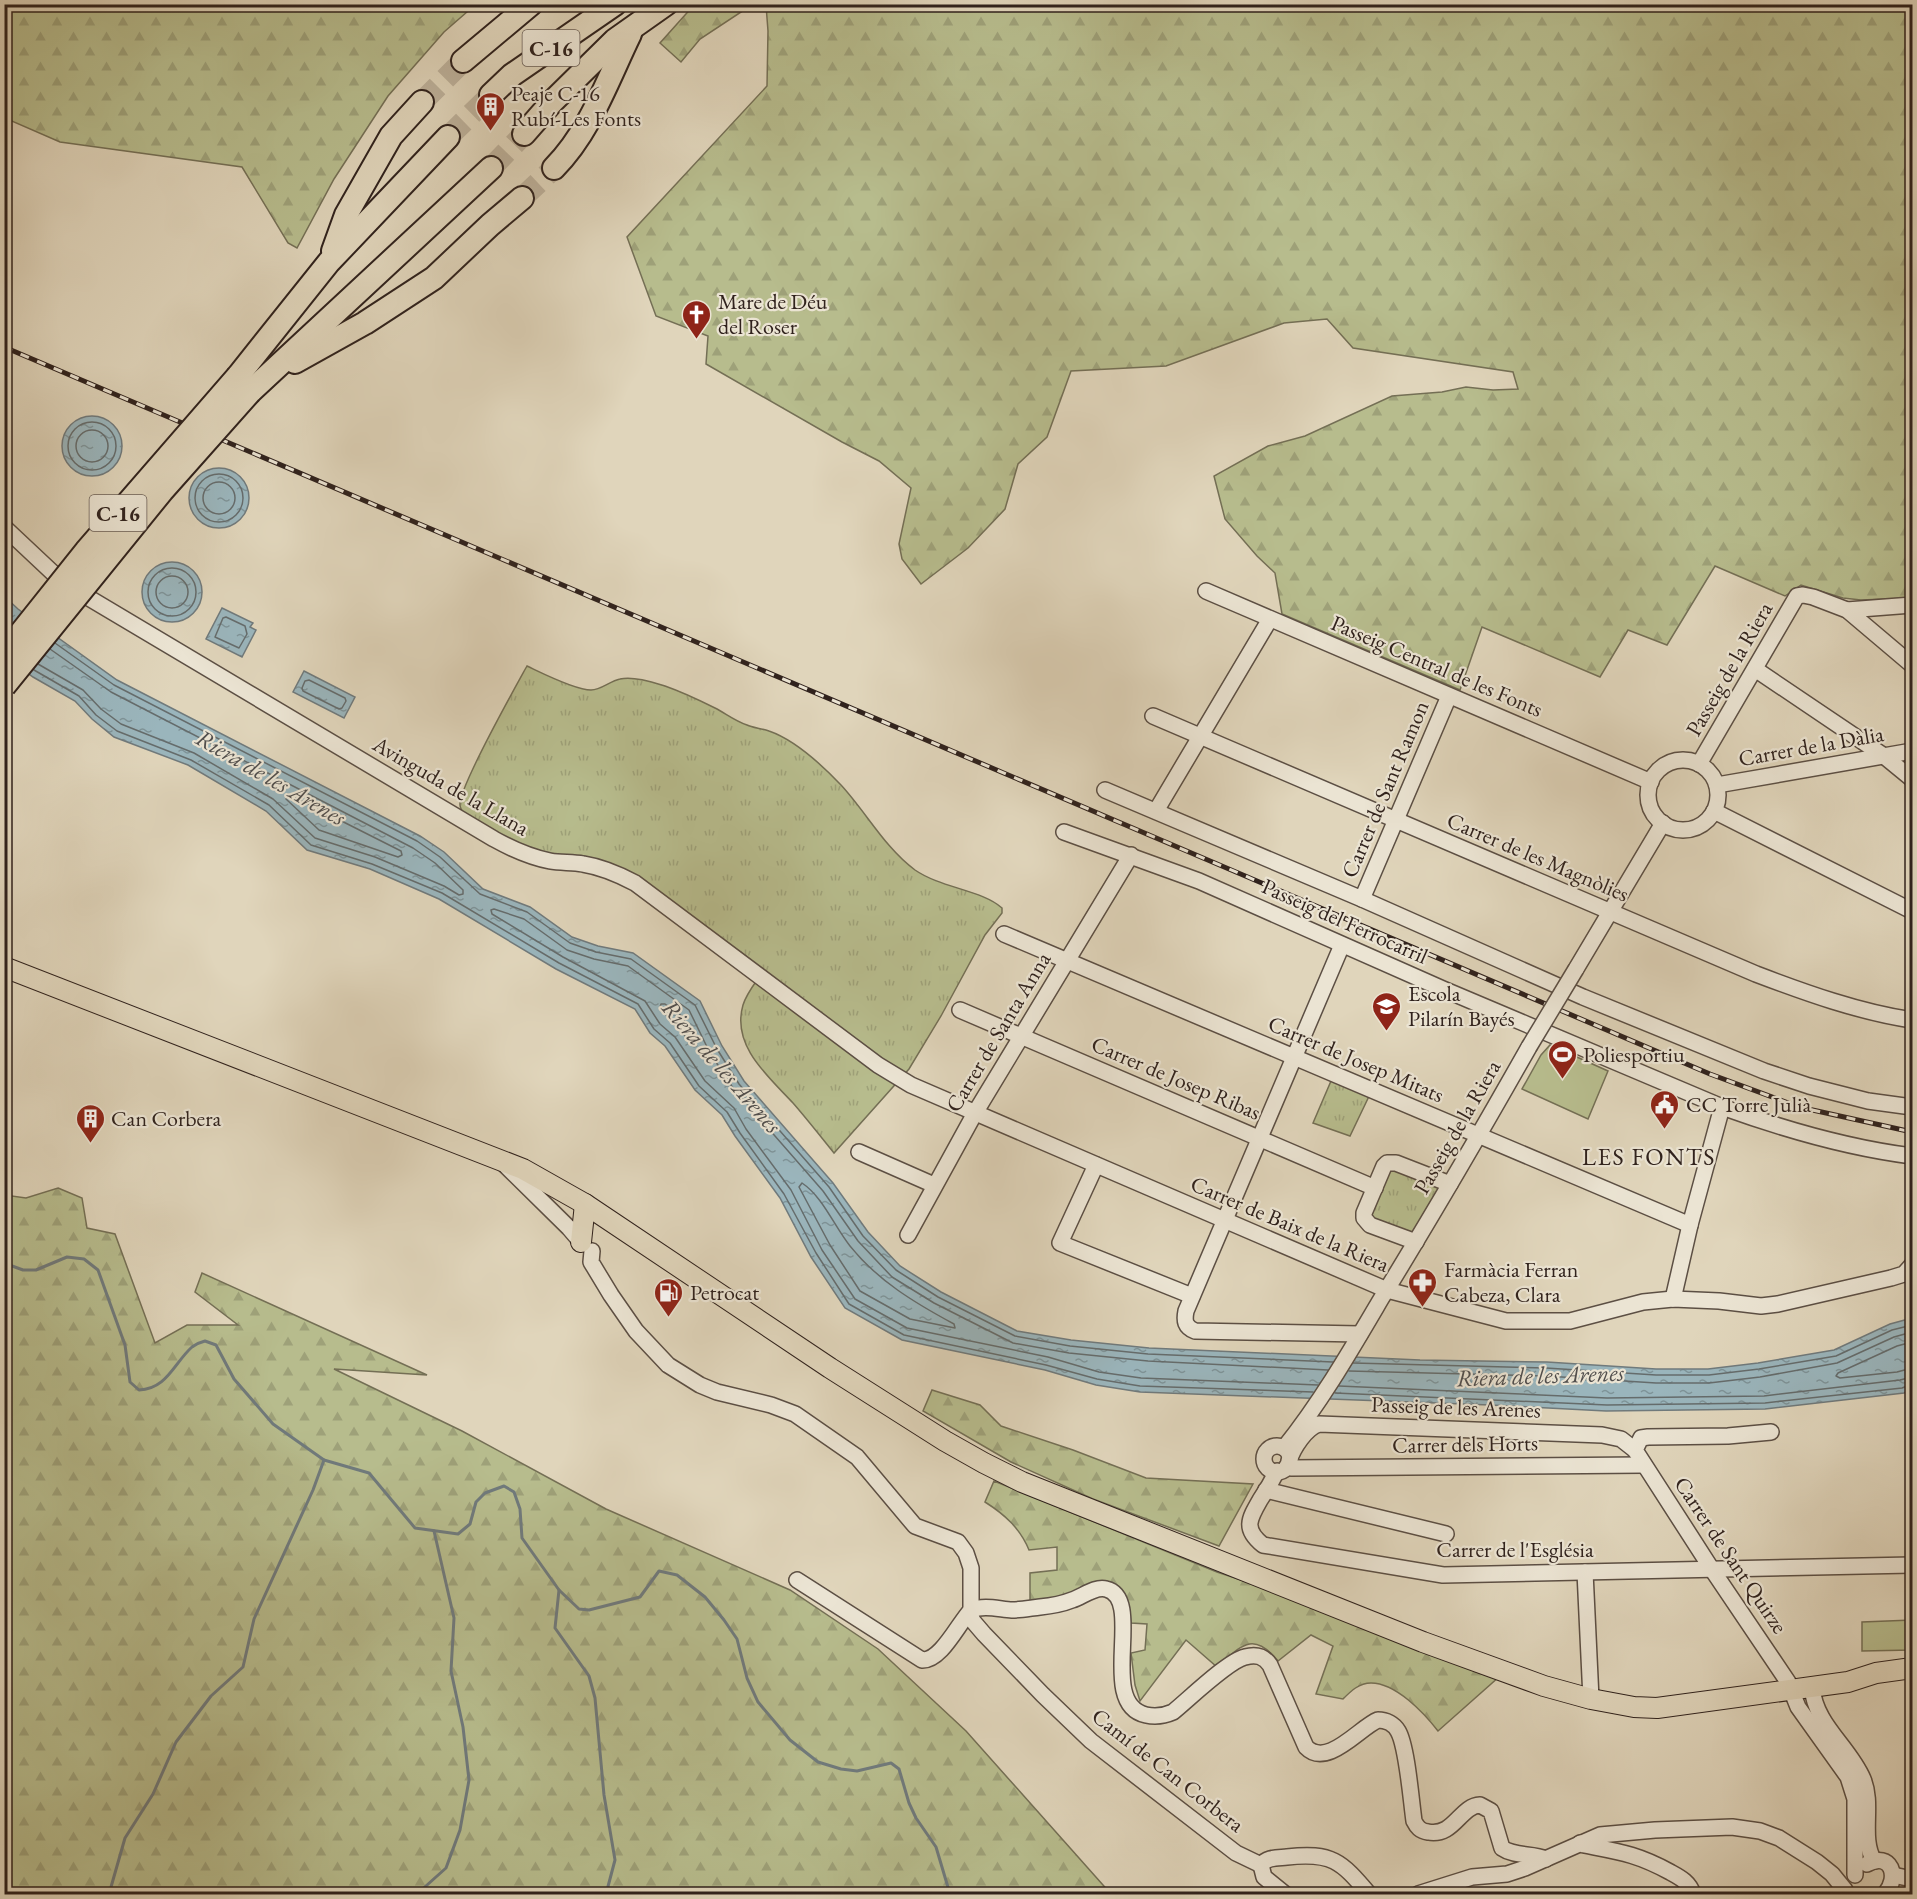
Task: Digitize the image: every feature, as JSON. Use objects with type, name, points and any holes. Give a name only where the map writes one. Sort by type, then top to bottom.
[{"type":"highway","name":"C-16","points":[[463,61],[531,4]]},
{"type":"highway","name":"C-16","points":[[491,95],[512,75],[615,4]]},
{"type":"highway","name":"C-16","points":[[524,134],[552,102],[615,40],[666,4]]},
{"type":"highway","name":"C-16","points":[[554,168],[584,128],[632,28]]},
{"type":"highway","name":"C-16","points":[[329,262],[346,215],[386,146],[422,102]]},
{"type":"highway","name":"C-16","points":[[4,686],[251,382],[329,262],[448,137]]},
{"type":"highway","name":"C-16","points":[[4,654],[148,477],[251,382],[320,328],[491,168]]},
{"type":"highway","name":"C-16","points":[[251,382],[320,349],[434,278],[522,198]]},
{"type":"highway","points":[[4,644],[31,620]]},
{"type":"main road","points":[[4,967],[496,1157],[543,1179],[585,1203],[839,1374],[945,1442],[1003,1473],[1423,1642],[1544,1686],[1591,1699],[1634,1707],[1657,1708],[1792,1690],[1848,1682],[1876,1673],[1912,1668]]},
{"type":"main road","points":[[585,1203],[585,1241]]},
{"type":"main road","points":[[585,1241],[600,1222],[613,1222]]},
{"type":"main road","points":[[1848,1682],[1876,1684],[1912,1679]]},
{"type":"street","name":"Avinguda de la Llana","points":[[4,527],[52,573],[89,598],[494,839],[530,856],[553,862],[595,867],[610,871],[635,883],[878,1065],[911,1085]]},
{"type":"street","name":"Passeig Central de les Fonts","points":[[1206,591],[1651,782]]},
{"type":"street","name":"Passeig de la Riera","points":[[1699,764],[1797,596],[1813,597],[1847,610]]},
{"type":"street","points":[[1847,610],[1912,605]]},
{"type":"street","points":[[1847,610],[1912,664]]},
{"type":"street","points":[[1156,811],[1270,619]]},
{"type":"street","points":[[1755,669],[1884,756],[1912,779]]},
{"type":"street","name":"Carrer de Sant Ramon","points":[[1362,899],[1449,696]]},
{"type":"street","name":"Carrer de les Magnòlies","points":[[1153,716],[1796,990],[1846,1005],[1912,1020]]},
{"type":"street","name":"Carrer de la Dàlia","points":[[1717,785],[1912,751]]},
{"type":"street","points":[[1686,759],[1699,764],[1712,774],[1717,785],[1718,800],[1714,811],[1703,824],[1694,828],[1677,829],[1663,823],[1652,811],[1649,801],[1651,782],[1658,770],[1668,763],[1686,759]]},
{"type":"street","name":"Passeig del Ferrocarril","points":[[1105,790],[1362,899],[1583,997],[1764,1071],[1818,1089],[1868,1101],[1912,1107]]},
{"type":"street","points":[[1714,811],[1912,911]]},
{"type":"street","name":"Passeig de la Riera","points":[[1284,1462],[1307,1418],[1479,1137],[1529,1047],[1663,823]]},
{"type":"street","name":"Passeig del Ferrocarril","points":[[1064,832],[1199,881],[1341,945],[1722,1107],[1841,1143],[1912,1156]]},
{"type":"street","name":"Carrer de Santa Anna","points":[[908,1235],[975,1113],[1131,855]]},
{"type":"street","name":"Carrer de Josep Mitats","points":[[1004,934],[1690,1225]]},
{"type":"street","points":[[1341,945],[1192,1296],[1185,1318],[1186,1324],[1195,1331],[1357,1339]]},
{"type":"street","name":"Carrer de Josep Ribas","points":[[960,1010],[1375,1188]]},
{"type":"street","name":"Carrer de Baix de la Riera","points":[[911,1085],[1387,1290],[1506,1321],[1570,1321],[1634,1304],[1672,1299],[1761,1306],[1778,1304],[1891,1278],[1904,1274],[1912,1265]]},
{"type":"street","points":[[1672,1299],[1722,1107]]},
{"type":"street","points":[[859,1152],[934,1185]]},
{"type":"street","points":[[496,1157],[585,1241],[591,1262],[611,1294],[636,1331],[668,1365],[700,1385],[717,1392],[777,1407],[795,1414],[857,1457],[915,1526],[958,1542],[966,1553],[971,1568],[971,1610]]},
{"type":"street","points":[[1416,1242],[1366,1222],[1364,1213],[1384,1166],[1390,1162],[1450,1184]]},
{"type":"street","points":[[1096,1165],[1060,1243],[1192,1296]]},
{"type":"street","name":"Passeig de les Arenes","points":[[1284,1462],[1307,1432],[1319,1424],[1602,1435],[1621,1439],[1635,1448]]},
{"type":"street","points":[[1635,1448],[1641,1438],[1648,1437],[1706,1437],[1771,1432]]},
{"type":"street","name":"Carrer de Sant Quirze","points":[[1635,1448],[1792,1690],[1798,1707],[1841,1765],[1853,1788],[1856,1875]]},
{"type":"street","name":"Carrer dels Horts","points":[[1284,1462],[1291,1468],[1644,1465]]},
{"type":"street","name":"Carrer de l'Església","points":[[1284,1462],[1250,1519],[1250,1528],[1258,1540],[1263,1545],[1275,1548],[1443,1575],[1912,1565]]},
{"type":"street","points":[[1266,1490],[1446,1534]]},
{"type":"street","points":[[1585,1572],[1591,1699]]},
{"type":"street","points":[[797,1580],[922,1660],[929,1660],[936,1656],[961,1621],[971,1610],[979,1607],[1016,1610],[1040,1607],[1071,1601],[1100,1588],[1111,1590],[1118,1598],[1123,1615],[1122,1686],[1127,1701],[1142,1714],[1163,1716],[1173,1712],[1236,1661],[1248,1656],[1261,1657],[1270,1665],[1303,1741],[1311,1752],[1321,1753],[1341,1747],[1378,1720],[1389,1722],[1396,1728],[1403,1747],[1414,1821],[1421,1830],[1431,1833],[1442,1831],[1455,1823],[1471,1807],[1480,1805],[1491,1811],[1502,1848],[1510,1853],[1533,1855],[1546,1859]]},
{"type":"street","name":"Camí de Can Corbera","points":[[971,1610],[972,1620],[984,1634],[1091,1741],[1236,1853],[1261,1865]]},
{"type":"street","points":[[1812,1687],[1813,1699],[1819,1713],[1863,1779],[1868,1796],[1869,1845],[1874,1861]]},
{"type":"street","points":[[1418,1894],[1472,1877],[1507,1874],[1600,1835],[1655,1830],[1745,1828],[1771,1834],[1800,1850],[1832,1874],[1844,1892],[1864,1867],[1874,1861],[1888,1864],[1893,1870],[1893,1882],[1885,1894]]},
{"type":"street","points":[[1580,1843],[1648,1860],[1684,1881],[1693,1894]]},
{"type":"street","points":[[1285,1894],[1264,1877],[1261,1865],[1266,1859],[1317,1855],[1330,1858],[1348,1870],[1369,1894]]},
{"type":"street","points":[[1893,1875],[1912,1880]]},
{"type":"green space","points":[[5,4],[475,5],[444,32],[388,96],[334,179],[297,248],[288,243],[242,167],[60,142],[7,119],[4,115]]},
{"type":"green space","points":[[694,5],[763,5],[744,10],[700,39],[681,62],[660,43]]},
{"type":"green space","points":[[766,5],[1912,5],[1912,598],[1861,600],[1843,598],[1801,585],[1785,596],[1715,566],[1667,645],[1628,630],[1600,677],[1482,627],[1460,690],[1282,614],[1275,573],[1225,519],[1214,476],[1268,446],[1305,436],[1392,396],[1442,392],[1466,387],[1493,390],[1518,389],[1513,372],[1353,348],[1327,319],[1284,323],[1166,366],[1071,371],[1047,437],[1018,464],[1005,509],[968,548],[921,584],[902,559],[899,544],[911,488],[879,461],[706,364],[708,336],[656,316],[627,237],[767,86]]},
{"type":"green space","points":[[527,666],[559,681],[591,690],[625,678],[654,683],[697,699],[752,727],[779,735],[816,761],[833,777],[894,851],[915,870],[937,881],[984,897],[1002,908],[1002,913],[985,935],[909,1069],[834,1153],[754,1060],[742,1034],[743,1005],[764,970],[655,889],[528,850],[467,817],[461,810],[462,795],[468,779]]},
{"type":"green space","points":[[1550,1045],[1608,1071],[1588,1119],[1522,1089],[1541,1055]]},
{"type":"green space","points":[[1334,1074],[1372,1090],[1350,1136],[1313,1123]]},
{"type":"green space","points":[[1384,1166],[1450,1184],[1416,1242],[1367,1222]]},
{"type":"green space","points":[[58,1188],[82,1198],[87,1228],[115,1234],[155,1343],[187,1325],[238,1325],[195,1292],[202,1273],[427,1375],[334,1369],[462,1431],[606,1509],[790,1590],[878,1649],[966,1731],[1111,1894],[5,1894],[5,1195],[26,1198]]},
{"type":"green space","points":[[932,1390],[980,1405],[1001,1426],[1146,1478],[1253,1484],[1219,1546],[1093,1499],[1011,1462],[923,1411]]},
{"type":"green space","points":[[994,1481],[1217,1572],[1280,1593],[1500,1676],[1438,1731],[1409,1700],[1380,1684],[1363,1684],[1343,1699],[1316,1694],[1333,1646],[1311,1635],[1278,1661],[1261,1646],[1247,1644],[1217,1667],[1186,1640],[1140,1701],[1135,1685],[1131,1653],[1145,1650],[1147,1624],[1131,1623],[1123,1591],[1116,1585],[1107,1583],[1096,1584],[1055,1599],[1030,1604],[1030,1573],[1057,1570],[1057,1547],[1029,1550],[1011,1522],[985,1502]]},
{"type":"green space","points":[[1912,1620],[1912,1650],[1862,1651],[1862,1622]]},
{"type":"water","points":[[92,416],[109,421],[117,429],[122,446],[117,463],[109,471],[92,476],[75,471],[67,463],[62,446],[67,429],[75,421]]},
{"type":"water","points":[[219,468],[236,473],[244,481],[249,498],[244,515],[236,523],[219,528],[202,523],[194,515],[189,498],[194,481],[202,473]]},
{"type":"water","points":[[172,562],[189,567],[197,575],[202,592],[197,609],[189,617],[172,622],[155,617],[147,609],[142,592],[147,575],[155,567]]},
{"type":"water","name":"Riera de les Arenes","points":[[4,596],[18,609],[117,680],[420,836],[444,852],[483,889],[530,907],[572,937],[598,946],[633,953],[700,1001],[722,1046],[744,1081],[833,1183],[868,1232],[900,1266],[941,1292],[1017,1331],[1071,1340],[1149,1348],[1420,1360],[1547,1362],[1656,1369],[1708,1369],[1834,1350],[1890,1324],[1912,1318],[1912,1389],[1904,1393],[1765,1409],[1606,1411],[1140,1392],[1096,1385],[1045,1370],[902,1340],[845,1308],[811,1257],[780,1198],[722,1115],[695,1090],[665,1046],[650,1033],[635,1009],[556,969],[439,899],[370,869],[307,850],[266,811],[188,765],[114,737],[75,701],[33,677],[5,656]]},
{"type":"water","points":[[222,608],[253,623],[250,627],[256,630],[242,657],[206,639]]},
{"type":"water","points":[[304,671],[355,697],[344,718],[293,692]]},
{"type":"waterway","points":[[4,1263],[23,1270],[36,1270],[67,1257],[84,1259],[98,1270],[125,1345],[130,1382],[139,1390],[157,1385],[195,1345],[205,1341],[216,1345],[234,1379],[273,1424],[324,1460],[369,1473],[415,1528],[458,1534],[470,1524],[476,1502],[485,1493],[504,1486],[514,1492],[520,1509],[522,1538],[559,1590],[579,1609],[589,1610],[640,1597],[659,1571],[677,1575],[705,1597],[724,1620],[737,1639],[747,1678],[758,1702],[790,1740],[818,1762],[841,1769],[857,1771],[891,1763],[899,1769],[916,1818],[936,1847],[950,1894]]},
{"type":"waterway","points":[[109,1894],[125,1838],[153,1794],[176,1742],[211,1696],[243,1667],[254,1619],[313,1490],[324,1460]]},
{"type":"waterway","points":[[417,1894],[446,1868],[460,1830],[469,1780],[463,1727],[451,1671],[454,1618],[434,1531]]},
{"type":"waterway","points":[[559,1590],[555,1628],[589,1676],[595,1698],[604,1795],[615,1860],[606,1894]]},
{"type":"tunnel","points":[[422,102],[463,61]]},
{"type":"tunnel","points":[[448,137],[491,95]]},
{"type":"tunnel","points":[[491,168],[524,134]]},
{"type":"tunnel","points":[[522,198],[554,168]]},
{"type":"railway","points":[[4,347],[1710,1074],[1799,1107],[1912,1132]]},
{"type":"place","name":"Peaje C-16 Rubí-Les Fonts","points":[[490,132]]},
{"type":"place","name":"Mare de Déu del Roser","points":[[697,340]]},
{"type":"place","name":"Escola Pilarín Bayés","points":[[1387,1032]]},
{"type":"place","name":"Poliesportiu","points":[[1562,1080]]},
{"type":"place","name":"CC Torre Julià","points":[[1665,1130]]},
{"type":"place","name":"Can Corbera","points":[[90,1144]]},
{"type":"place","name":"Farmàcia Ferran Cabeza, Clara","points":[[1423,1308]]},
{"type":"place","name":"Petrocat","points":[[669,1318]]},
{"type":"district","name":"LES FONTS","points":[[1649,1156]]}]
